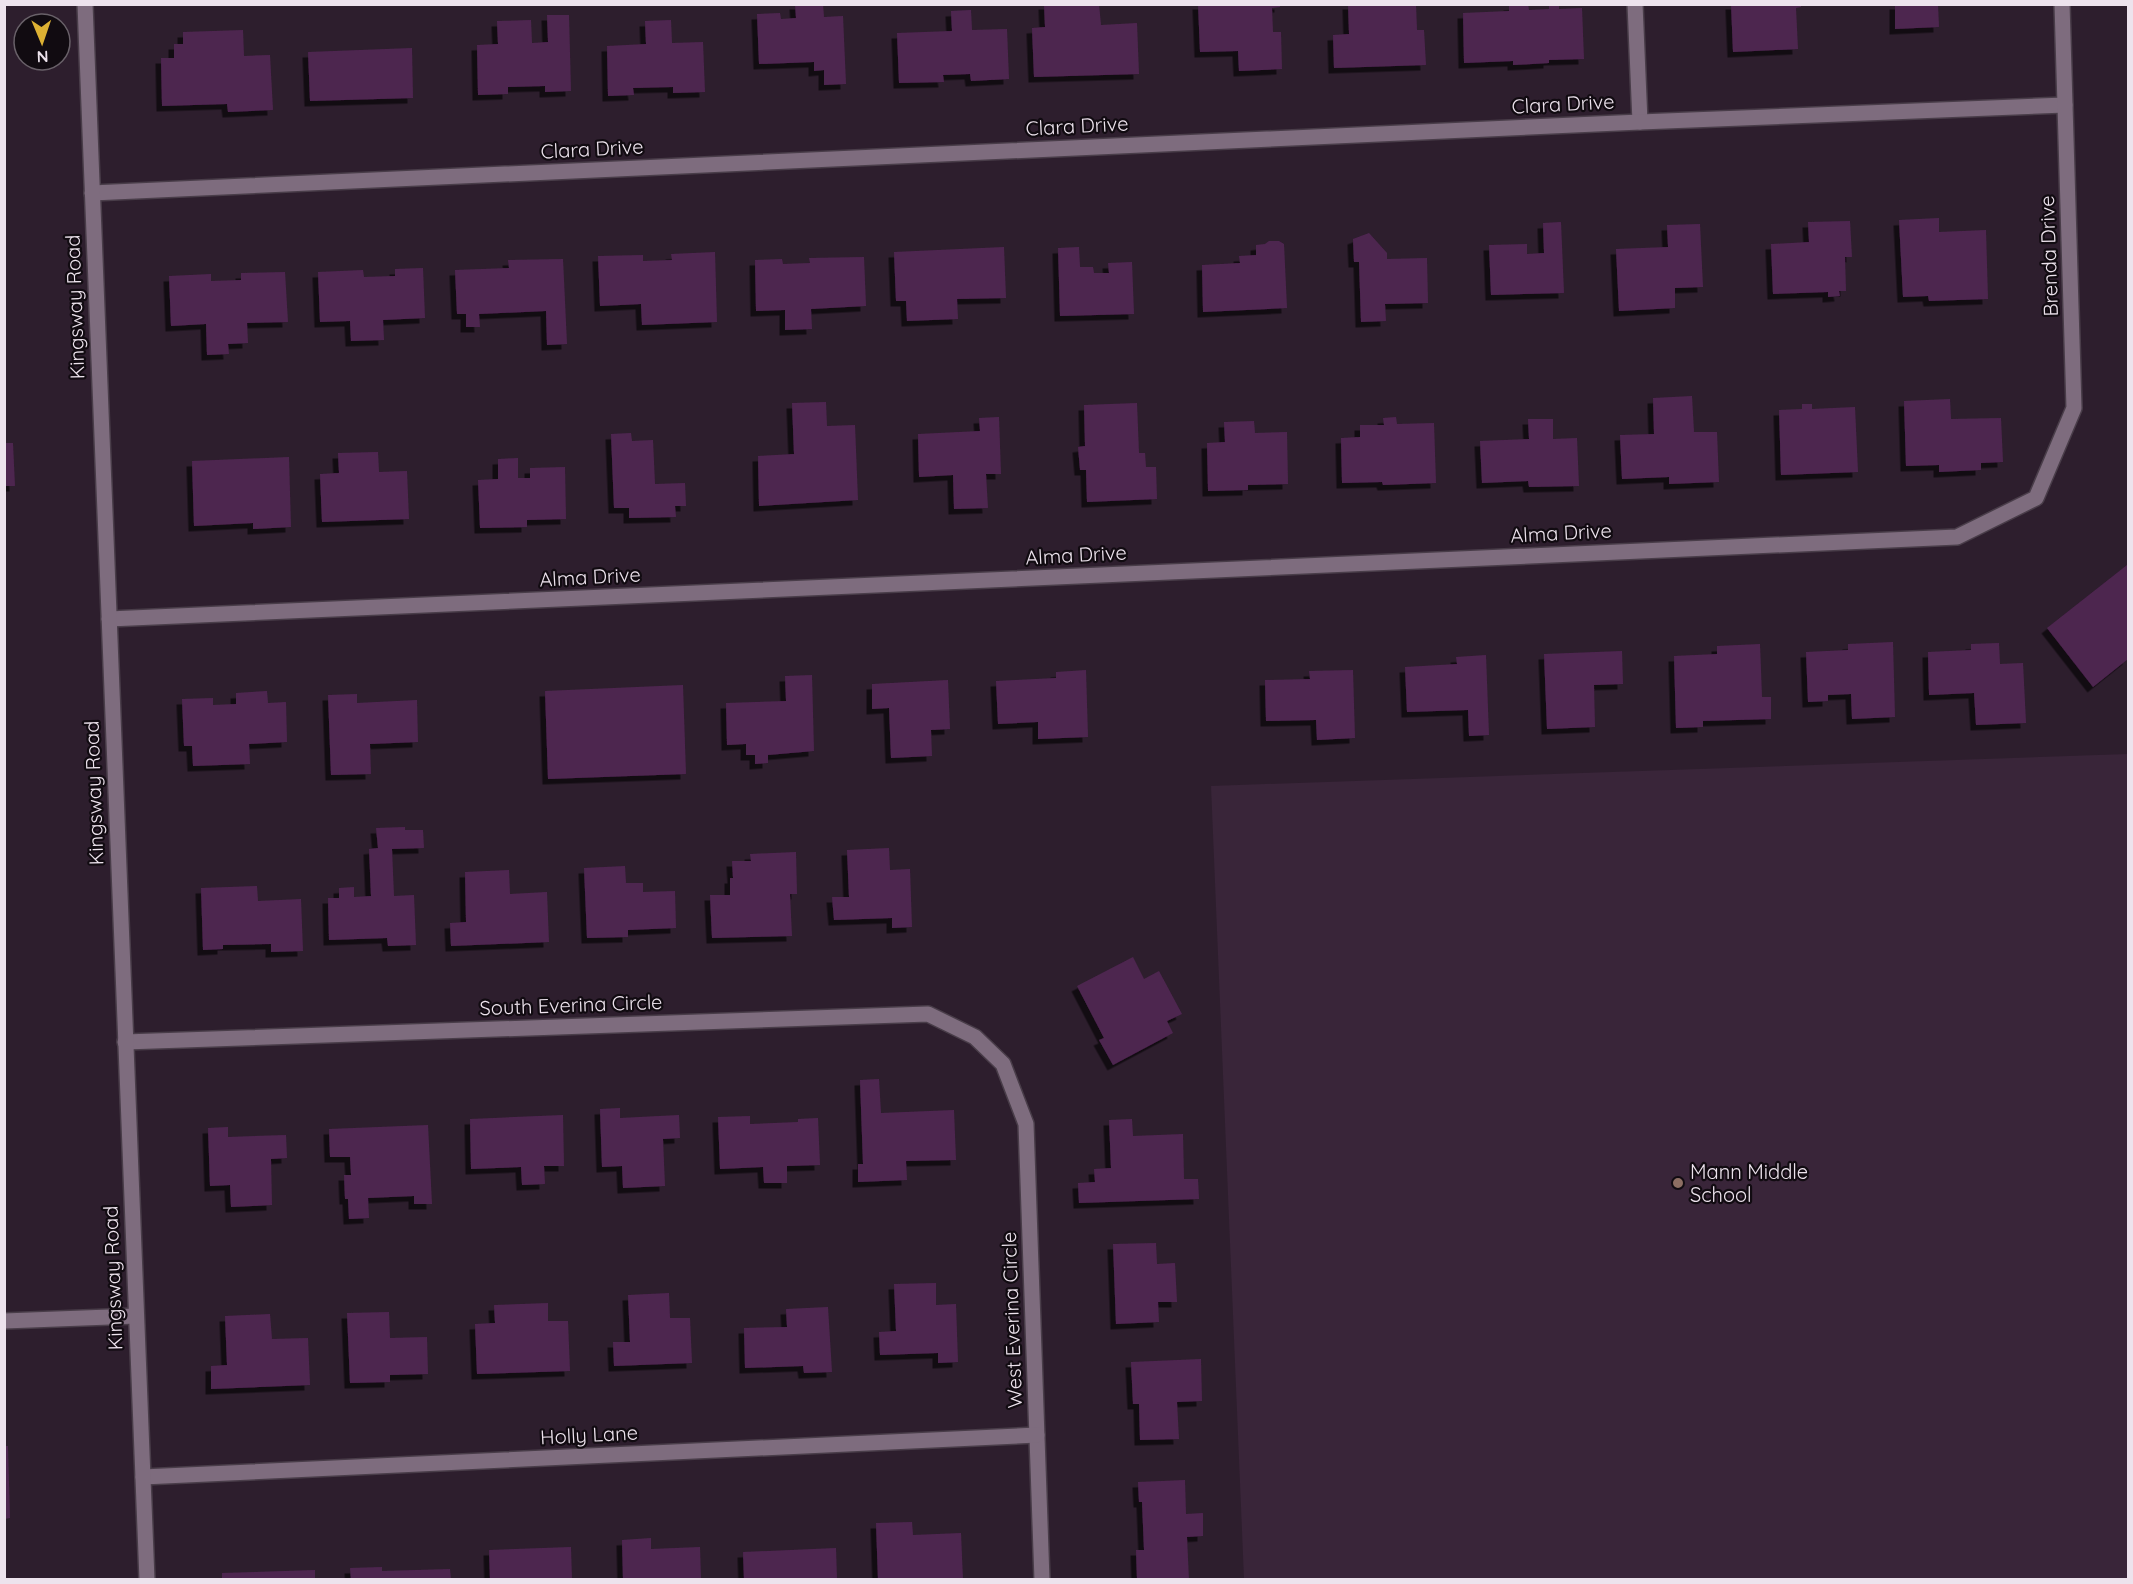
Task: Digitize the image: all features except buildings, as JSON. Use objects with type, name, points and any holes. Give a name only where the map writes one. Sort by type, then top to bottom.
[{"type":"street","name":"Kingsway Road","points":[[85,4],[147,1580]]},
{"type":"street","points":[[1635,4],[1640,122]]},
{"type":"street","name":"Brenda Drive","points":[[2036,498],[2074,408],[2062,4]]},
{"type":"street","name":"Clara Drive","points":[[92,193],[1640,122],[2065,105]]},
{"type":"street","name":"Alma Drive","points":[[109,619],[1957,537],[2036,498]]},
{"type":"street","name":"South Everina Circle","points":[[125,1042],[928,1014],[975,1037],[1003,1064]]},
{"type":"street","name":"West Everina Circle","points":[[1003,1064],[1026,1124],[1042,1580]]},
{"type":"street","points":[[4,1321],[136,1316]]},
{"type":"street","name":"Holly Lane","points":[[143,1477],[1037,1435]]},
{"type":"shaded area","name":"Mann Middle School","points":[[2128,754],[2128,1579],[1244,1579],[1211,786]]},
{"type":"place","name":"Mann Middle School","points":[[1678,1183]]}]
